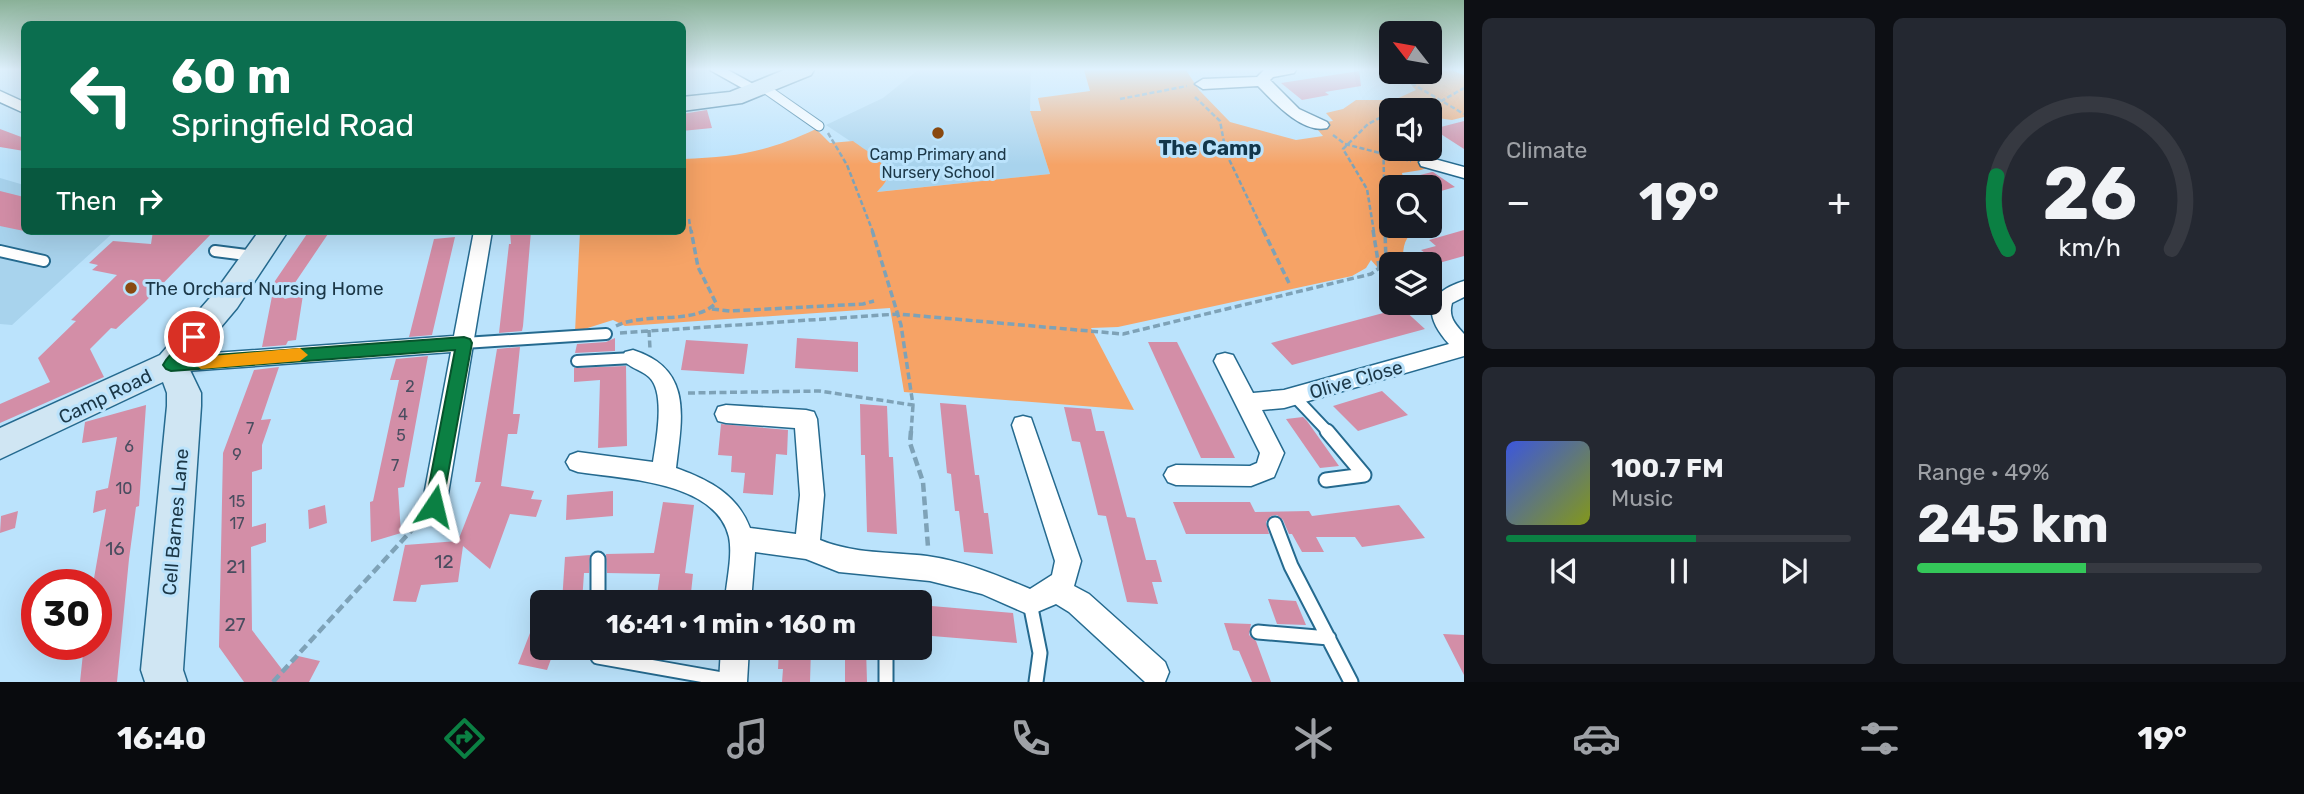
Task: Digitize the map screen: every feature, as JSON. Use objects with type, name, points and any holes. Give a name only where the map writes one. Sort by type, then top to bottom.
[{"type":"street","points":[[686,104],[709,102]]},
{"type":"street","points":[[1285,102],[1293,112],[1321,125]]},
{"type":"street","points":[[1427,162],[1463,170]]},
{"type":"street","name":"Camp Road","points":[[0,444],[171,365],[226,300],[271,235]]},
{"type":"street","points":[[434,506],[481,235]]},
{"type":"street","points":[[1464,288],[1445,298],[1439,312],[1441,321],[1464,348]]},
{"type":"street","points":[[171,365],[464,343]]},
{"type":"street","name":"Olive Close","points":[[1247,403],[1294,396],[1464,348]]},
{"type":"street","points":[[633,358],[652,367],[664,379],[668,393],[663,474]]},
{"type":"street","points":[[1176,475],[1251,476],[1266,470],[1272,453],[1225,361]]},
{"type":"street","name":"Cell Barnes Lane","points":[[166,682],[162,670],[184,406],[184,393],[171,365]]},
{"type":"street","points":[[726,414],[806,419],[812,495],[807,547]]},
{"type":"street","points":[[741,538],[807,547],[839,560],[930,569],[984,582],[1030,602],[1057,591],[1067,576],[1068,561],[1023,425]]},
{"type":"street","points":[[578,463],[663,474],[704,490],[719,501],[732,515],[741,538],[739,590]]},
{"type":"street","points":[[1057,591],[1079,603],[1155,672]]},
{"type":"street","points":[[733,682],[734,660]]},
{"type":"lane","points":[[781,102],[819,126]]},
{"type":"lane","points":[[0,251],[44,261]]},
{"type":"lane","points":[[215,251],[257,256]]},
{"type":"lane","points":[[464,343],[606,334]]},
{"type":"lane","points":[[577,361],[633,358]]},
{"type":"lane","points":[[1294,396],[1351,457],[1364,475],[1326,480]]},
{"type":"lane","points":[[1275,524],[1292,566],[1351,682]]},
{"type":"lane","points":[[598,559],[598,590]]},
{"type":"lane","points":[[1030,602],[1040,657],[1040,675],[1036,682]]},
{"type":"lane","points":[[1258,632],[1329,638]]},
{"type":"lane","points":[[614,660],[733,682]]},
{"type":"lane","points":[[886,660],[886,682]]},
{"type":"path","points":[[1200,102],[1220,121],[1226,153],[1289,283]]},
{"type":"path","points":[[1442,103],[1464,114]]},
{"type":"path","points":[[606,334],[898,314],[1123,334],[1355,280],[1379,267],[1367,189],[1343,152],[1346,144],[1368,124],[1379,119]]},
{"type":"path","points":[[1321,125],[1346,144],[1379,155]]},
{"type":"path","points":[[819,126],[836,141],[857,191],[898,314],[913,405],[911,443],[923,482],[930,569]]},
{"type":"path","points":[[1383,161],[1387,252]]},
{"type":"path","points":[[1420,161],[1427,162]]},
{"type":"path","points":[[628,319],[654,314],[701,315],[712,309],[716,303],[698,267],[689,219]]},
{"type":"path","points":[[712,309],[730,311],[863,304],[874,301]]},
{"type":"path","points":[[668,393],[819,391],[913,405]]},
{"type":"path","points":[[273,682],[434,506]]},
{"type":"shaded area","name":"Camp Primary and Nursery School","points":[[875,102],[1030,102],[1030,111],[1050,174],[876,192],[887,180],[880,161],[826,125]]},
{"type":"shaded area","points":[[1039,102],[1210,102],[1230,122],[1296,140],[1323,136],[1313,124],[1333,121],[1326,113],[1343,109],[1353,102],[1379,102],[1379,161],[1440,163],[1402,175],[1379,175],[1379,238],[1408,238],[1404,252],[1379,252],[1379,269],[1371,260],[1366,268],[1352,276],[1118,327],[1091,328],[1134,410],[904,392],[890,308],[625,326],[613,320],[575,332],[580,235],[686,235],[686,159],[751,152],[816,129],[830,143],[853,141],[880,162],[887,172],[887,178],[877,192],[1050,174],[1030,111],[1041,111]]},
{"type":"shaded area","points":[[1442,102],[1464,102],[1464,117],[1452,120],[1442,119]]},
{"type":"shaded area","points":[[0,178],[21,184],[21,235],[111,235],[12,325],[0,324]]},
{"type":"building","points":[[707,110],[712,128],[686,131],[686,113]]},
{"type":"building","points":[[1464,121],[1464,149],[1442,135],[1442,127]]},
{"type":"building","points":[[0,129],[21,137],[21,150],[0,147]]},
{"type":"building","points":[[1442,178],[1455,187],[1442,191]]},
{"type":"building","points":[[0,191],[21,196],[21,230],[0,226]]},
{"type":"building","points":[[1464,230],[1464,256],[1442,262],[1442,252],[1421,250],[1436,246],[1429,240]]},
{"type":"building","points":[[152,235],[210,235],[145,302],[116,329],[111,328],[90,349],[104,377],[0,423],[0,404],[50,382],[38,358],[76,321],[71,320],[117,275],[92,270],[98,265],[89,263],[113,241],[151,244]]},
{"type":"building","points":[[306,235],[327,235],[284,299],[303,295],[296,340],[288,341],[286,345],[262,347],[275,281]]},
{"type":"building","points":[[510,235],[531,235],[523,326],[522,331],[499,333],[509,244]]},
{"type":"building","points":[[455,237],[432,335],[409,337],[434,239]]},
{"type":"building","points":[[1379,314],[1410,315],[1425,329],[1292,365],[1271,343]]},
{"type":"building","points":[[615,338],[615,351],[575,353],[577,344],[606,342]]},
{"type":"building","points":[[797,338],[858,342],[858,372],[795,368]]},
{"type":"building","points":[[686,340],[748,344],[744,374],[681,370]]},
{"type":"building","points":[[1148,342],[1177,342],[1235,458],[1201,458]]},
{"type":"building","points":[[520,347],[513,414],[520,414],[517,434],[508,434],[501,486],[534,491],[531,499],[542,500],[536,517],[510,514],[490,569],[463,546],[458,582],[421,585],[416,602],[393,601],[405,545],[458,541],[481,482],[475,482],[497,349]]},
{"type":"building","points":[[428,356],[404,487],[398,488],[401,533],[371,542],[370,502],[373,501],[399,380],[390,380],[396,359]]},
{"type":"building","points":[[626,366],[627,446],[598,448],[600,380],[574,382],[574,368]]},
{"type":"building","points":[[279,367],[261,420],[271,419],[262,445],[262,469],[252,472],[252,527],[266,523],[266,542],[251,547],[252,630],[284,672],[298,656],[320,661],[309,682],[244,682],[219,647],[223,453],[254,370]]},
{"type":"building","points":[[1382,391],[1408,415],[1358,431],[1333,406]]},
{"type":"building","points":[[940,403],[966,405],[975,475],[979,475],[984,513],[988,513],[993,554],[964,552],[959,511],[955,511],[951,474],[947,473]]},
{"type":"building","points":[[860,404],[887,406],[897,534],[867,532],[865,455],[861,455]]},
{"type":"building","points":[[146,405],[139,506],[136,507],[129,559],[117,682],[80,682],[82,660],[112,660],[112,569],[96,569],[106,509],[93,513],[96,491],[108,488],[117,437],[82,443],[85,422]]},
{"type":"building","points":[[1064,407],[1091,409],[1096,431],[1104,431],[1127,517],[1135,518],[1146,560],[1156,560],[1162,582],[1152,582],[1158,604],[1127,602],[1106,516],[1098,515],[1080,442],[1072,441]]},
{"type":"building","points":[[1303,417],[1339,466],[1320,468],[1286,419]]},
{"type":"building","points":[[721,424],[788,430],[787,455],[776,454],[773,495],[743,493],[745,473],[731,472],[732,456],[718,455]]},
{"type":"building","points":[[613,491],[613,516],[566,520],[567,495]]},
{"type":"building","points":[[663,502],[694,505],[685,573],[693,574],[691,590],[658,590],[660,574],[607,573],[606,554],[654,553]]},
{"type":"building","points":[[1173,502],[1250,502],[1255,512],[1309,511],[1312,516],[1399,505],[1425,538],[1362,547],[1355,537],[1316,537],[1324,552],[1302,552],[1283,520],[1277,515],[1271,516],[1266,522],[1269,534],[1186,534]]},
{"type":"building","points":[[325,505],[327,523],[309,529],[308,510]]},
{"type":"building","points":[[18,511],[15,528],[0,533],[1,516]]},
{"type":"building","points":[[590,555],[589,573],[584,573],[583,590],[563,590],[565,557]]},
{"type":"building","points":[[1268,599],[1296,601],[1306,625],[1277,624]]},
{"type":"building","points":[[932,606],[1013,613],[1017,643],[932,636]]},
{"type":"building","points":[[1224,623],[1251,624],[1249,635],[1256,641],[1271,682],[1252,682],[1239,651],[1233,650]]},
{"type":"building","points":[[530,633],[530,660],[551,660],[547,670],[518,664]]},
{"type":"building","points":[[1443,634],[1464,635],[1464,675]]},
{"type":"building","points":[[778,660],[811,660],[810,682],[782,682],[783,669],[778,669]]},
{"type":"building","points":[[845,660],[866,660],[867,682],[845,682]]},
{"type":"slow traffic","points":[[201,363],[300,355]]},
{"type":"place","name":"Camp Primary and Nursery School","points":[[938,133]]},
{"type":"place","name":"The Orchard Nursing Home","points":[[131,288]]},
{"type":"district","name":"The Camp","points":[[1210,148]]},
{"type":"route","points":[[194,337],[171,365],[464,343],[434,506]]}]
